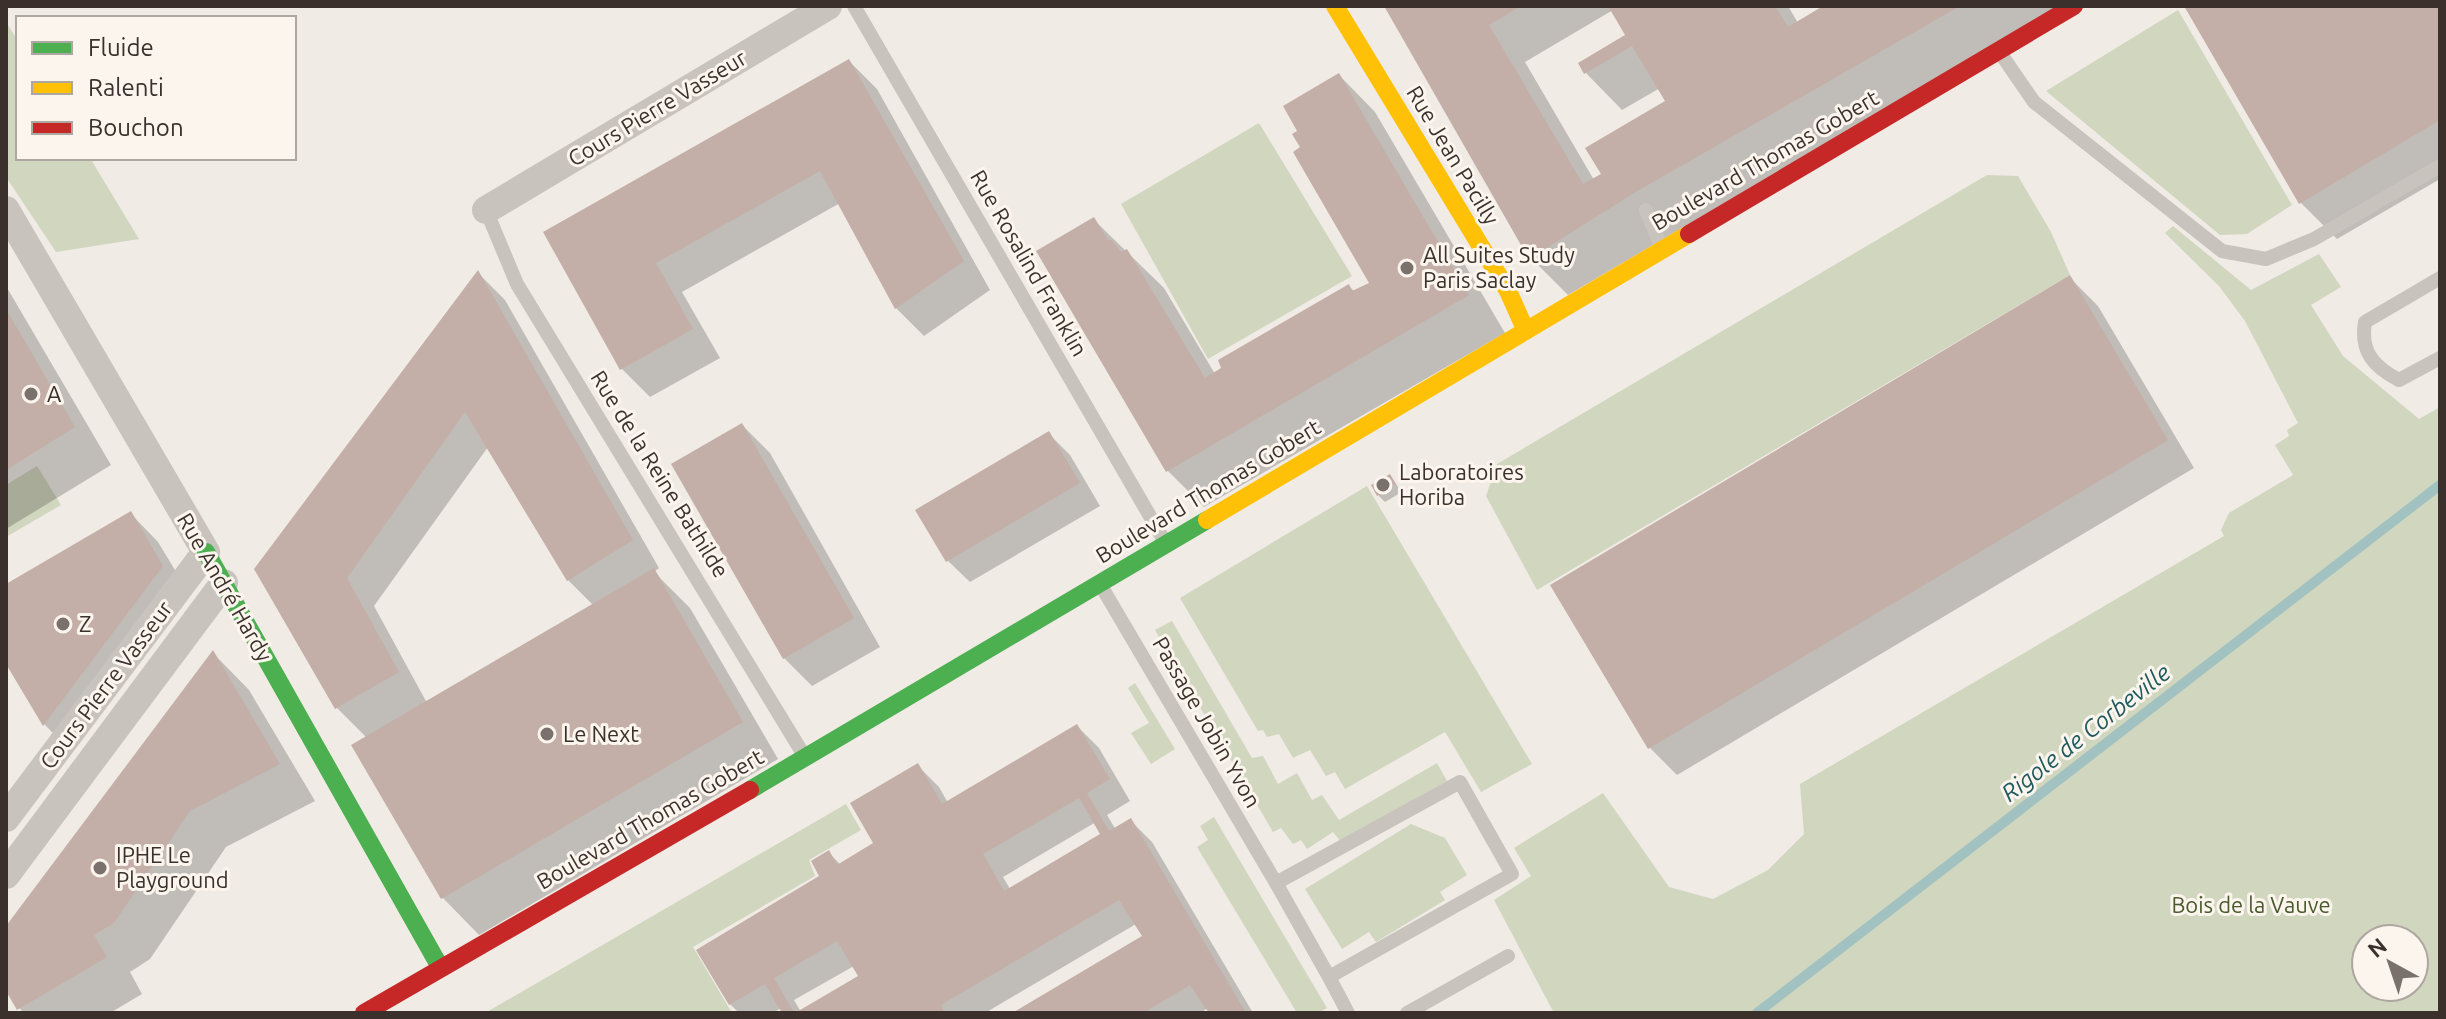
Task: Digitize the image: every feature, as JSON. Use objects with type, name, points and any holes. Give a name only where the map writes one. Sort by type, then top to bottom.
[{"type":"main road","name":"Rue Jean Pacilly","points":[[1335,6],[1508,291],[1526,331]]},
{"type":"main road","name":"Boulevard Thomas Gobert","points":[[364,1013],[805,758],[2074,6]]},
{"type":"main road","name":"Rue André Hardy","points":[[206,552],[440,967]]},
{"type":"street","name":"Cours Pierre Vasseur","points":[[486,210],[828,6]]},
{"type":"street","name":"Rue André Hardy","points":[[6,210],[206,552]]},
{"type":"street","name":"Cours Pierre Vasseur","points":[[6,818],[206,552]]},
{"type":"street","points":[[6,875],[224,583]]},
{"type":"lane","name":"Rue Rosalind Franklin","points":[[854,6],[1165,542]]},
{"type":"lane","points":[[1999,50],[2034,102],[2222,251],[2266,259],[2314,239],[2440,166]]},
{"type":"lane","name":"Rue de la Reine Bathilde","points":[[486,210],[517,284],[805,758]]},
{"type":"lane","points":[[1646,210],[1662,248]]},
{"type":"lane","points":[[2440,278],[2365,322],[2363,333],[2364,347],[2372,361],[2399,380],[2440,358]]},
{"type":"lane","name":"Passage Jobin Yvon","points":[[1100,584],[1276,883],[1348,1013]]},
{"type":"lane","points":[[1276,883],[1460,782],[1512,874],[1329,977]]},
{"type":"lane","points":[[1407,1013],[1508,956]]},
{"type":"green space","points":[[2178,10],[2292,205],[2247,234],[2220,235],[2046,91]]},
{"type":"green space","points":[[6,22],[16,38],[16,160],[91,160],[139,239],[56,252],[6,177]]},
{"type":"green space","points":[[1259,123],[1352,276],[1208,359],[1121,204]]},
{"type":"green space","points":[[1987,175],[2018,176],[2051,232],[2070,275],[1537,590],[1486,496],[1497,464]]},
{"type":"green space","name":"Bois de la Vauve","points":[[2173,226],[2251,290],[2319,254],[2341,287],[2311,305],[2343,356],[2419,419],[2440,407],[2440,1013],[1554,1013],[1494,900],[1531,876],[1514,848],[1603,793],[1669,887],[1713,899],[1768,870],[1804,834],[1800,784],[2224,536],[2221,530],[2229,513],[2293,475],[2275,445],[2289,436],[2287,430],[2298,423],[2245,321],[2219,286],[2165,233]]},
{"type":"green space","points":[[37,466],[61,505],[6,537],[6,485]]},
{"type":"green space","points":[[1367,486],[1532,764],[1481,792],[1445,732],[1345,789],[1335,772],[1326,776],[1310,750],[1293,758],[1279,734],[1267,737],[1263,730],[1258,731],[1180,598]]},
{"type":"green space","points":[[1172,621],[1252,758],[1263,756],[1278,784],[1297,773],[1312,800],[1322,795],[1339,820],[1437,763],[1447,781],[1341,842],[1333,832],[1307,849],[1301,840],[1293,844],[1281,828],[1273,832],[1155,630]]},
{"type":"green space","points":[[1135,683],[1175,749],[1151,764],[1131,733],[1149,723],[1128,688]]},
{"type":"green space","points":[[846,804],[861,830],[809,860],[815,876],[693,947],[732,1013],[485,1013]]},
{"type":"green space","points":[[1214,817],[1327,1008],[1318,1013],[1297,1013],[1197,847],[1208,840],[1200,826]]},
{"type":"green space","points":[[1411,824],[1445,838],[1467,875],[1440,892],[1445,900],[1376,942],[1369,932],[1342,949],[1305,889]]},
{"type":"building","points":[[1384,6],[1521,6],[1489,25],[1583,184],[1601,174],[1585,148],[1665,101],[1632,46],[1584,74],[1578,63],[1625,35],[1608,6],[1775,6],[1788,27],[1823,6],[1960,6],[1634,193],[1529,259]]},
{"type":"building","points":[[2184,6],[2440,6],[2440,120],[2299,204]]},
{"type":"building","points":[[849,59],[964,261],[895,309],[820,171],[656,263],[693,329],[620,370],[543,232]]},
{"type":"building","name":"All Suites Study Paris Saclay","points":[[1339,73],[1469,295],[1166,472],[1036,251],[1094,217],[1108,240],[1112,240],[1121,252],[1127,249],[1205,378],[1221,368],[1218,360],[1349,284],[1352,291],[1369,283],[1293,152],[1300,147],[1292,134],[1297,131],[1283,106]]},
{"type":"building","points":[[478,270],[633,540],[567,581],[465,412],[347,578],[399,672],[335,709],[254,569]]},
{"type":"building","points":[[2070,275],[2168,440],[1648,749],[1550,585]]},
{"type":"building","name":"A","points":[[6,309],[75,427],[6,470]]},
{"type":"building","points":[[742,423],[854,618],[783,659],[671,464]]},
{"type":"building","points":[[1049,431],[1080,483],[946,562],[915,510]]},
{"type":"building","name":"Laboratoires Horiba","points":[[1390,474],[1396,484],[1377,496],[1371,485]]},
{"type":"building","name":"Z","points":[[131,511],[163,566],[43,726],[6,664],[6,584]]},
{"type":"building","name":"Le Next","points":[[654,568],[743,722],[441,899],[351,745]]},
{"type":"building","name":"IPHE Le Playground","points":[[213,650],[280,764],[190,811],[114,923],[94,935],[107,957],[17,1010],[6,991],[6,926]]},
{"type":"building","points":[[1077,724],[1110,779],[1087,793],[1109,831],[1131,818],[1246,1013],[1209,1013],[1190,985],[1143,1013],[1012,1013],[1142,936],[1119,900],[941,1005],[945,1013],[795,1013],[858,976],[837,941],[774,978],[794,1013],[782,1013],[765,984],[729,1005],[696,950],[819,876],[811,861],[829,850],[837,865],[873,843],[850,803],[918,763],[942,804]],"holes":[[[1079,798],[1100,834],[1004,891],[983,854]]]},
{"type":"waterway","name":"Rigole de Corbeville","points":[[1757,1013],[2440,485]]},
{"type":"traffic: fast","points":[[750,790],[1207,520]]},
{"type":"traffic: fast","points":[[206,552],[440,967]]},
{"type":"traffic: slow","points":[[1335,6],[1508,291],[1526,331]]},
{"type":"traffic: slow","points":[[1207,520],[1689,234]]},
{"type":"traffic: jam","points":[[1689,234],[2074,6]]},
{"type":"traffic: jam","points":[[364,1013],[750,790]]},
{"type":"place","name":"All Suites Study Paris Saclay","points":[[1407,268]]},
{"type":"place","name":"A","points":[[31,394]]},
{"type":"place","name":"Laboratoires Horiba","points":[[1383,485]]},
{"type":"place","name":"Z","points":[[63,624]]},
{"type":"place","name":"Le Next","points":[[547,734]]},
{"type":"place","name":"IPHE Le Playground","points":[[100,868]]}]
